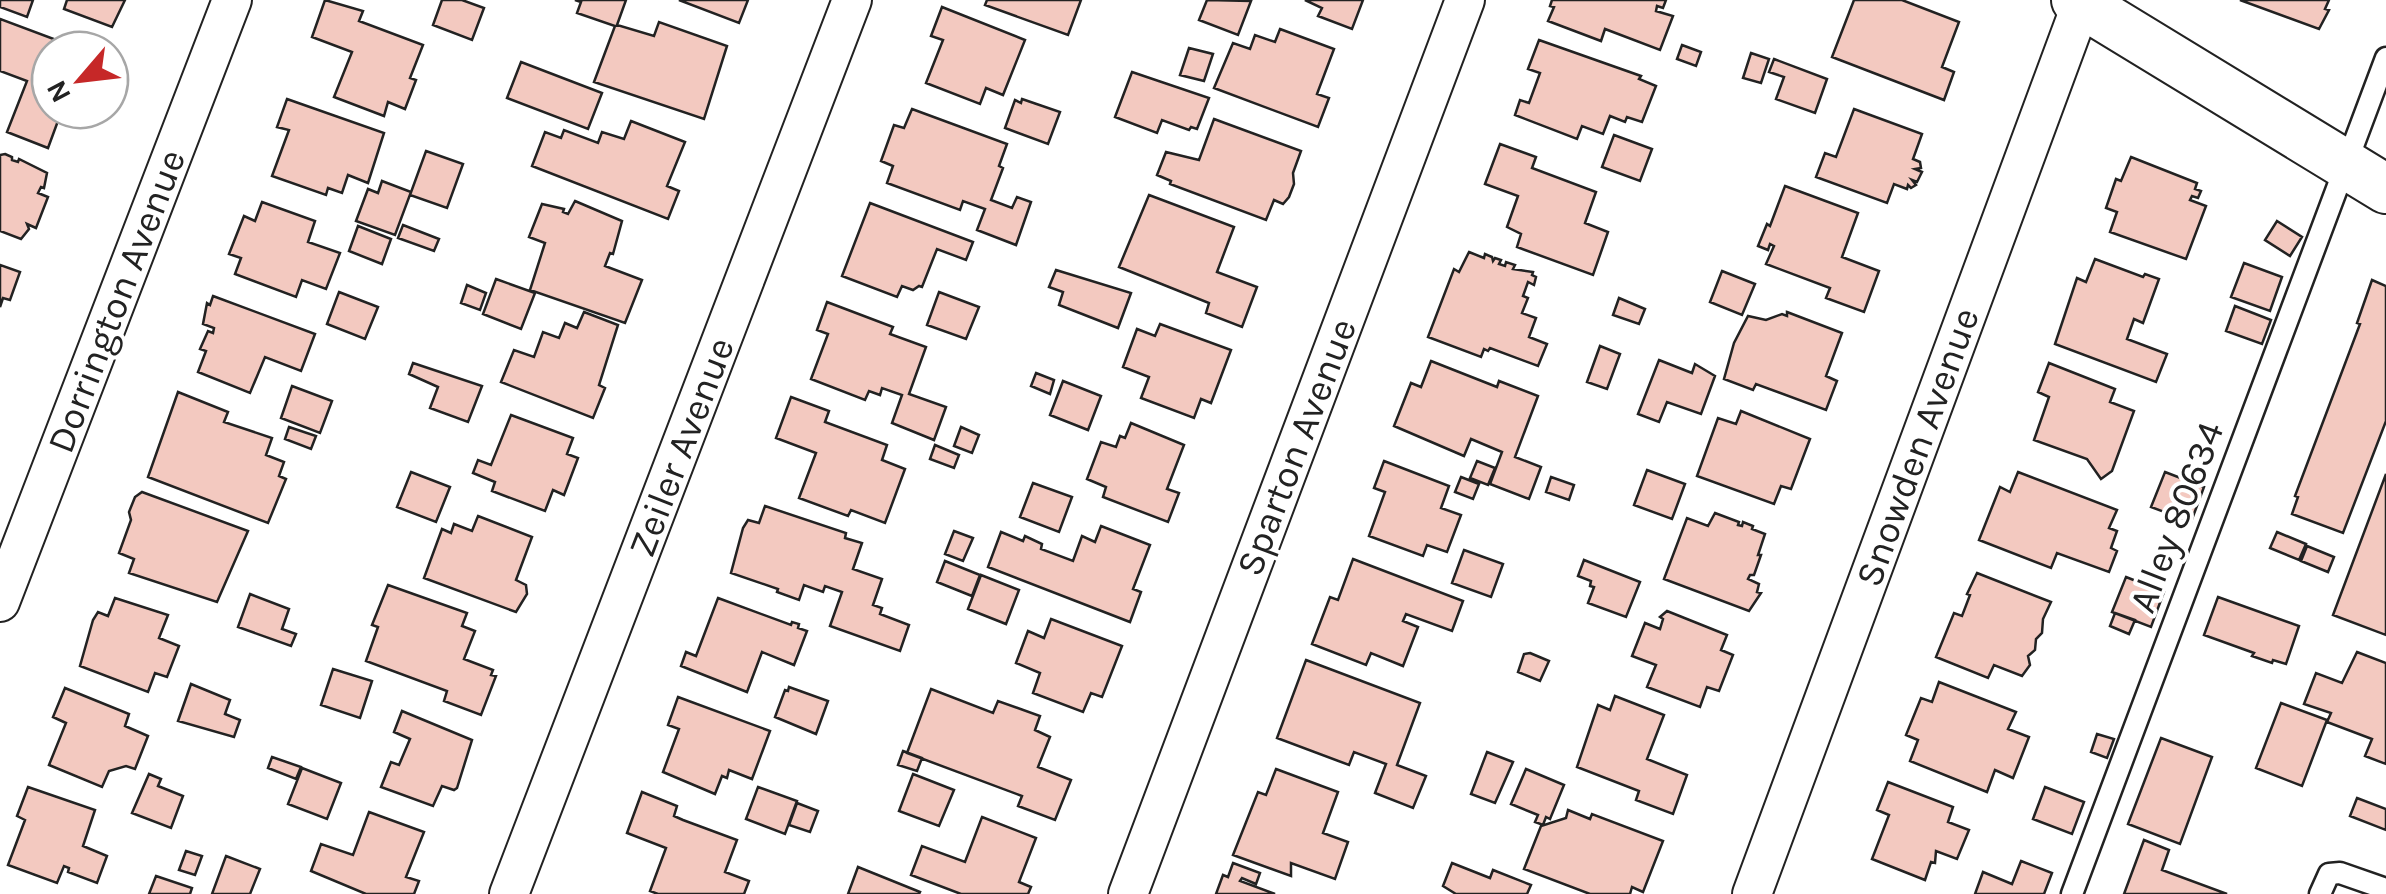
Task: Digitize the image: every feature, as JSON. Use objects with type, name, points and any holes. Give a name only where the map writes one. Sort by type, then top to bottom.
[{"type":"street","name":"Dorrington Avenue","points":[[0,602],[232,0]]},
{"type":"street","name":"Zeiler Avenue","points":[[510,894],[852,0]]},
{"type":"street","name":"Sparton Avenue","points":[[1128,894],[1464,0]]},
{"type":"street","points":[[2080,1],[2386,190]]},
{"type":"street","name":"Snowden Avenue","points":[[1752,894],[2080,1]]},
{"type":"lane","name":"Alley 80634","points":[[2072,894],[2386,58]]},
{"type":"lane","points":[[2320,894],[2329,874],[2340,873],[2386,889]]},
{"type":"building","points":[[0,0],[33,0],[27,17],[0,7]]},
{"type":"building","points":[[67,0],[125,0],[112,27],[64,9]]},
{"type":"building","points":[[325,0],[363,11],[359,21],[423,45],[410,78],[416,80],[405,109],[388,102],[384,116],[334,97],[352,52],[312,37]]},
{"type":"building","points":[[442,0],[462,0],[484,8],[472,40],[433,25]]},
{"type":"building","points":[[575,0],[626,0],[617,25],[654,36],[659,22],[727,46],[704,119],[594,82],[615,26],[577,13],[581,2]]},
{"type":"building","points":[[679,0],[748,0],[739,23]]},
{"type":"building","points":[[987,0],[1081,0],[1068,35],[985,5]]},
{"type":"building","points":[[1207,0],[1251,1],[1238,35],[1199,20]]},
{"type":"building","points":[[1305,0],[1363,0],[1352,29],[1318,16],[1322,8]]},
{"type":"building","points":[[1552,0],[1666,0],[1663,8],[1657,6],[1656,11],[1673,16],[1660,50],[1605,29],[1601,41],[1548,21],[1554,7],[1550,6]]},
{"type":"building","points":[[1854,0],[1902,0],[1959,22],[1942,67],[1954,72],[1944,100],[1832,57]]},
{"type":"building","points":[[2240,0],[2329,0],[2325,9],[2329,10],[2319,29]]},
{"type":"building","points":[[942,7],[1025,40],[1003,95],[986,88],[980,104],[926,83],[943,40],[931,36]]},
{"type":"building","points":[[0,19],[30,30],[30,130],[55,130],[48,148],[7,132],[27,81],[0,71]]},
{"type":"building","points":[[1280,29],[1334,49],[1317,94],[1329,98],[1318,127],[1214,88],[1233,43],[1250,49],[1255,35],[1275,42]]},
{"type":"building","points":[[1539,40],[1641,76],[1639,79],[1656,86],[1642,122],[1627,117],[1625,122],[1610,116],[1603,134],[1582,126],[1577,139],[1515,115],[1520,100],[1529,103],[1540,73],[1528,69]]},
{"type":"building","points":[[1682,45],[1701,52],[1696,66],[1677,59]]},
{"type":"building","points":[[1189,48],[1213,54],[1204,81],[1180,75]]},
{"type":"building","points":[[1751,53],[1769,59],[1761,83],[1743,78]]},
{"type":"building","points":[[1774,59],[1827,79],[1815,113],[1776,99],[1784,77],[1769,72]]},
{"type":"building","points":[[521,62],[602,93],[588,129],[507,98]]},
{"type":"building","points":[[1132,72],[1209,98],[1197,129],[1162,120],[1157,133],[1115,117]]},
{"type":"building","points":[[287,99],[384,133],[368,183],[348,175],[342,193],[328,188],[326,195],[272,176],[289,130],[277,127]]},
{"type":"building","points":[[1022,99],[1060,112],[1048,144],[1005,128],[1015,100],[1021,103]]},
{"type":"building","points":[[912,109],[1007,144],[991,200],[1012,208],[1017,197],[1031,202],[1016,245],[977,230],[985,209],[963,201],[960,210],[887,183],[893,166],[881,161],[894,125],[904,128]]},
{"type":"building","points":[[1854,109],[1922,134],[1913,159],[1920,162],[1921,168],[1915,169],[1922,172],[1917,182],[1912,180],[1916,185],[1908,185],[1907,189],[1894,184],[1887,203],[1816,177],[1825,153],[1836,157]]},
{"type":"building","points":[[1214,119],[1301,151],[1289,197],[1283,204],[1274,200],[1266,220],[1170,184],[1171,181],[1157,175],[1166,152],[1199,160]]},
{"type":"building","points":[[631,121],[685,142],[667,186],[679,191],[668,219],[532,166],[545,132],[561,138],[564,130],[598,143],[602,132],[624,139]]},
{"type":"building","points":[[1614,135],[1652,149],[1640,181],[1602,167]]},
{"type":"building","points":[[1500,144],[1536,157],[1532,168],[1596,192],[1585,223],[1608,232],[1593,275],[1517,247],[1521,234],[1507,227],[1518,196],[1485,184]]},
{"type":"building","points":[[426,151],[463,164],[447,208],[410,195]]},
{"type":"building","points":[[0,155],[47,173],[44,188],[38,193],[48,197],[36,228],[27,224],[29,229],[21,239],[0,231]]},
{"type":"building","points":[[2131,157],[2197,183],[2195,189],[2201,191],[2198,198],[2192,196],[2190,200],[2206,206],[2186,259],[2110,232],[2117,212],[2106,208],[2116,179],[2121,181]]},
{"type":"building","points":[[382,181],[411,192],[395,235],[356,221],[368,189],[378,193]]},
{"type":"building","points":[[1785,186],[1858,213],[1842,257],[1879,271],[1864,312],[1826,298],[1830,288],[1766,264],[1774,246],[1770,244],[1768,250],[1758,246]]},
{"type":"building","points":[[1149,195],[1234,227],[1217,272],[1257,287],[1242,327],[1206,313],[1209,303],[1119,267]]},
{"type":"building","points":[[575,201],[622,221],[613,254],[610,253],[605,266],[642,280],[625,323],[530,290],[545,243],[529,237],[542,204],[564,209],[568,214]]},
{"type":"building","points":[[262,202],[315,221],[308,242],[340,253],[326,289],[302,280],[296,297],[235,274],[241,258],[229,254],[244,216],[255,221]]},
{"type":"building","points":[[870,203],[973,242],[966,260],[937,249],[922,287],[913,290],[902,286],[897,297],[842,276]]},
{"type":"building","points":[[2277,221],[2302,237],[2290,256],[2265,240]]},
{"type":"building","points":[[403,225],[439,239],[434,251],[398,238]]},
{"type":"building","points":[[358,226],[391,239],[382,264],[349,251]]},
{"type":"building","points":[[1469,252],[1501,260],[1499,264],[1505,266],[1506,262],[1515,265],[1513,269],[1533,272],[1534,285],[1528,282],[1523,296],[1528,298],[1522,313],[1536,318],[1529,337],[1547,344],[1538,366],[1490,348],[1484,349],[1481,357],[1428,337],[1454,269],[1459,272]]},
{"type":"building","points":[[2095,259],[2159,279],[2143,323],[2134,319],[2127,339],[2167,354],[2156,382],[2055,344],[2077,278],[2086,282]]},
{"type":"building","points":[[2244,263],[2282,277],[2270,311],[2231,297]]},
{"type":"building","points":[[0,265],[20,272],[10,300],[3,298],[0,307]]},
{"type":"building","points":[[1056,270],[1131,293],[1118,328],[1059,305],[1063,292],[1049,287]]},
{"type":"building","points":[[1722,271],[1755,284],[1742,315],[1710,302]]},
{"type":"building","points":[[496,279],[535,293],[521,329],[483,314]]},
{"type":"building","points":[[2372,280],[2386,286],[2386,421],[2343,533],[2292,514]]},
{"type":"building","points":[[467,285],[486,293],[480,310],[461,303]]},
{"type":"building","points":[[339,292],[378,307],[365,339],[327,324]]},
{"type":"building","points":[[939,292],[979,307],[966,339],[927,325]]},
{"type":"building","points":[[213,296],[315,334],[301,371],[265,357],[250,393],[198,372],[206,351],[200,349],[208,331],[213,333],[214,328],[203,324],[207,303],[210,305]]},
{"type":"building","points":[[1619,298],[1645,309],[1639,324],[1613,315]]},
{"type":"building","points":[[827,302],[893,327],[890,334],[926,347],[909,394],[946,407],[934,440],[892,423],[902,395],[882,388],[880,395],[869,391],[865,400],[811,379],[828,334],[817,330]]},
{"type":"building","points":[[2235,306],[2271,320],[2262,344],[2226,331]]},
{"type":"building","points":[[584,312],[618,325],[599,385],[605,388],[593,418],[501,382],[514,350],[534,357],[543,332],[559,338],[565,323],[577,328]]},
{"type":"building","points":[[1787,312],[1842,333],[1826,376],[1837,381],[1826,410],[1756,384],[1753,390],[1724,379],[1734,343],[1748,316],[1766,320],[1787,316]]},
{"type":"building","points":[[1160,324],[1231,350],[1211,403],[1201,399],[1194,418],[1141,398],[1149,377],[1123,367],[1137,329],[1155,336]]},
{"type":"building","points":[[1600,346],[1620,354],[1607,389],[1587,382]]},
{"type":"building","points":[[1659,360],[1692,373],[1695,364],[1715,376],[1701,414],[1667,402],[1659,422],[1638,414]]},
{"type":"building","points":[[1431,361],[1497,387],[1499,381],[1538,396],[1515,457],[1541,467],[1529,499],[1490,484],[1502,452],[1471,439],[1464,456],[1394,426],[1411,383],[1421,387]]},
{"type":"building","points":[[413,363],[482,386],[468,422],[430,408],[438,387],[409,374]]},
{"type":"building","points":[[2049,363],[2115,389],[2110,402],[2134,411],[2112,471],[2101,479],[2087,459],[2034,440],[2049,397],[2038,392]]},
{"type":"building","points":[[1036,373],[1054,380],[1050,394],[1031,386]]},
{"type":"building","points":[[1063,381],[1101,396],[1088,430],[1050,415]]},
{"type":"building","points":[[292,386],[332,401],[320,433],[281,418]]},
{"type":"building","points":[[178,392],[228,412],[224,422],[272,438],[266,455],[284,462],[279,476],[286,479],[268,523],[148,477]]},
{"type":"building","points":[[791,397],[829,411],[825,422],[887,445],[882,460],[905,469],[885,523],[851,510],[848,516],[799,498],[816,453],[776,438]]},
{"type":"building","points":[[1741,411],[1810,439],[1791,489],[1781,486],[1774,504],[1697,476],[1718,418],[1736,424]]},
{"type":"building","points":[[511,415],[573,438],[567,454],[578,458],[564,495],[553,490],[545,511],[492,491],[495,482],[473,473],[478,460],[491,465]]},
{"type":"building","points":[[1131,423],[1184,445],[1167,489],[1179,493],[1168,522],[1103,497],[1106,487],[1087,479],[1101,442],[1116,447]]},
{"type":"building","points":[[289,427],[316,436],[311,449],[285,439]]},
{"type":"building","points":[[961,427],[979,435],[972,453],[954,446]]},
{"type":"building","points":[[935,445],[959,455],[954,468],[930,459]]},
{"type":"building","points":[[1384,461],[1449,486],[1441,508],[1461,515],[1447,552],[1427,545],[1423,556],[1369,536],[1385,492],[1374,488]]},
{"type":"building","points":[[1477,461],[1495,468],[1488,485],[1470,478]]},
{"type":"building","points":[[1647,470],[1685,484],[1672,519],[1634,505]]},
{"type":"building","points":[[411,472],[450,487],[436,522],[397,507]]},
{"type":"building","points":[[2018,472],[2117,510],[2109,528],[2117,531],[2111,548],[2117,551],[2109,572],[2057,553],[2051,568],[1979,540],[2000,487],[2010,492]]},
{"type":"building","points":[[2165,472],[2204,487],[2191,522],[2151,507]]},
{"type":"building","points":[[2386,474],[2386,635],[2333,615]]},
{"type":"building","points":[[1461,477],[1479,484],[1473,499],[1455,492]]},
{"type":"building","points":[[1551,477],[1574,485],[1569,500],[1546,492]]},
{"type":"building","points":[[1033,483],[1072,497],[1059,532],[1020,517]]},
{"type":"building","points":[[142,492],[248,531],[217,602],[129,573],[134,559],[119,553],[131,520],[129,512],[135,497]]},
{"type":"building","points":[[765,506],[846,533],[845,538],[862,543],[853,569],[882,579],[873,605],[882,608],[880,614],[909,625],[900,651],[830,626],[842,592],[825,586],[823,592],[804,585],[799,600],[731,573],[743,528],[748,520],[759,523]]},
{"type":"building","points":[[1715,513],[1765,534],[1754,575],[1748,579],[1759,584],[1757,592],[1761,593],[1749,611],[1664,579],[1687,518],[1708,526]]},
{"type":"building","points":[[478,516],[532,537],[516,580],[526,585],[527,594],[516,612],[424,578],[442,529],[451,533],[454,524],[472,531]]},
{"type":"building","points":[[1101,526],[1150,545],[1133,589],[1141,592],[1130,622],[988,567],[1001,532],[1023,541],[1025,536],[1042,544],[1041,549],[1073,561],[1082,536],[1095,542]]},
{"type":"building","points":[[954,531],[973,538],[963,561],[945,554]]},
{"type":"building","points":[[2277,532],[2306,544],[2299,560],[2270,548]]},
{"type":"building","points":[[2307,546],[2334,557],[2328,572],[2301,561]]},
{"type":"building","points":[[1464,550],[1503,564],[1491,597],[1452,583]]},
{"type":"building","points":[[1353,559],[1463,601],[1452,631],[1406,614],[1403,621],[1418,627],[1403,666],[1371,653],[1366,665],[1312,644],[1330,597],[1338,600]]},
{"type":"building","points":[[1584,560],[1640,582],[1626,617],[1588,603],[1594,587],[1590,586],[1591,581],[1578,576]]},
{"type":"building","points":[[945,561],[980,575],[972,596],[937,582]]},
{"type":"building","points":[[1977,573],[2051,602],[2035,650],[2028,656],[2030,665],[2022,676],[1994,665],[1988,678],[1936,657],[1954,613],[1962,616]]},
{"type":"building","points":[[981,575],[1019,590],[1006,624],[968,609]]},
{"type":"building","points":[[2126,577],[2164,592],[2151,627],[2112,612]]},
{"type":"building","points":[[388,585],[467,613],[462,626],[475,631],[464,659],[493,670],[491,675],[496,676],[481,715],[444,701],[447,691],[366,661],[378,627],[372,625]]},
{"type":"building","points":[[250,594],[289,609],[282,629],[296,634],[291,646],[238,627]]},
{"type":"building","points":[[2218,597],[2299,626],[2286,664],[2252,656],[2254,653],[2204,635]]},
{"type":"building","points":[[115,598],[168,615],[159,638],[179,646],[167,677],[155,673],[148,692],[80,666],[93,620],[98,612],[108,616]]},
{"type":"building","points":[[718,598],[791,625],[799,624],[798,628],[807,631],[794,665],[762,652],[747,692],[681,666],[686,652],[696,656]]},
{"type":"building","points":[[1667,611],[1727,635],[1721,650],[1733,655],[1719,691],[1707,687],[1700,707],[1647,687],[1656,665],[1632,656],[1645,623],[1660,629],[1660,617]]},
{"type":"building","points":[[2115,613],[2135,620],[2129,634],[2110,626]]},
{"type":"building","points":[[1051,619],[1122,646],[1102,697],[1091,693],[1083,712],[1033,693],[1040,673],[1016,663],[1028,631],[1044,638]]},
{"type":"building","points":[[2357,652],[2386,663],[2386,764],[2365,756],[2372,739],[2327,722],[2331,713],[2304,704],[2316,673],[2342,683]]},
{"type":"building","points":[[1524,654],[1549,661],[1540,681],[1518,672]]},
{"type":"building","points":[[1306,660],[1420,703],[1397,765],[1426,776],[1413,808],[1375,793],[1386,764],[1354,752],[1349,765],[1277,738]]},
{"type":"building","points":[[333,669],[372,681],[360,718],[321,705]]},
{"type":"building","points":[[1939,682],[2016,712],[2008,729],[2029,737],[2013,778],[1995,770],[1987,792],[1910,761],[1918,740],[1906,735],[1921,698],[1932,702]]},
{"type":"building","points":[[191,684],[230,700],[225,714],[240,720],[234,737],[178,721]]},
{"type":"building","points":[[789,687],[828,701],[816,734],[775,717]]},
{"type":"building","points":[[65,688],[129,714],[125,726],[148,736],[135,769],[126,766],[109,771],[102,787],[49,765],[66,723],[53,717]]},
{"type":"building","points":[[931,689],[993,713],[998,701],[1040,716],[1035,730],[1050,737],[1038,767],[1071,780],[1055,820],[1018,806],[1022,796],[907,753]]},
{"type":"building","points":[[1615,696],[1664,715],[1647,759],[1687,775],[1673,814],[1636,800],[1639,791],[1577,767],[1598,705],[1610,710]]},
{"type":"building","points":[[678,697],[770,731],[752,779],[729,770],[727,778],[722,776],[715,794],[663,772],[679,729],[668,725]]},
{"type":"building","points":[[2281,703],[2327,720],[2302,786],[2256,768]]},
{"type":"building","points":[[402,711],[472,740],[457,788],[442,786],[433,806],[381,787],[391,762],[399,765],[410,739],[394,732]]},
{"type":"building","points":[[2097,734],[2114,739],[2107,758],[2091,752]]},
{"type":"building","points":[[2161,738],[2212,757],[2180,844],[2128,824]]},
{"type":"building","points":[[903,751],[922,758],[917,771],[898,765]]},
{"type":"building","points":[[1487,752],[1513,762],[1495,803],[1471,794]]},
{"type":"building","points":[[272,757],[301,767],[296,779],[268,768]]},
{"type":"building","points":[[302,768],[341,783],[327,819],[288,804]]},
{"type":"building","points":[[1276,769],[1338,792],[1323,833],[1348,842],[1335,879],[1291,863],[1291,876],[1233,855],[1258,792],[1266,795]]},
{"type":"building","points":[[1526,769],[1564,785],[1550,819],[1546,817],[1543,825],[1535,822],[1538,815],[1511,804]]},
{"type":"building","points":[[149,774],[161,779],[158,786],[183,796],[171,828],[132,813]]},
{"type":"building","points":[[913,774],[954,790],[939,826],[899,811]]},
{"type":"building","points":[[1888,782],[1953,807],[1948,822],[1969,830],[1957,859],[1936,851],[1935,863],[1931,862],[1925,880],[1872,859],[1889,815],[1877,810]]},
{"type":"building","points":[[28,787],[95,810],[83,846],[107,856],[97,883],[68,872],[69,868],[64,866],[57,883],[8,865],[25,820],[17,816]]},
{"type":"building","points":[[758,787],[797,801],[785,834],[746,819]]},
{"type":"building","points":[[2045,787],[2084,802],[2072,834],[2033,819]]},
{"type":"building","points":[[642,792],[677,806],[674,816],[737,840],[725,872],[749,881],[744,894],[650,891],[666,848],[627,833]]},
{"type":"building","points":[[2357,798],[2386,809],[2386,830],[2350,816]]},
{"type":"building","points":[[797,803],[818,811],[810,832],[789,825]]},
{"type":"building","points":[[1568,810],[1590,819],[1592,814],[1663,841],[1643,892],[1632,887],[1630,894],[1590,894],[1524,869],[1541,826],[1566,818]]},
{"type":"building","points":[[369,812],[424,832],[406,877],[419,881],[414,894],[366,894],[311,871],[321,844],[353,855]]},
{"type":"building","points":[[982,817],[1036,838],[1019,882],[1031,887],[1028,894],[961,894],[911,875],[922,846],[965,862]]},
{"type":"building","points":[[2144,840],[2169,850],[2162,870],[2227,894],[2124,894]]},
{"type":"building","points":[[186,851],[202,856],[195,875],[179,870]]},
{"type":"building","points":[[226,856],[260,869],[250,894],[212,894]]},
{"type":"building","points":[[2021,861],[2052,873],[2044,894],[1975,894],[1983,872],[2012,884]]},
{"type":"building","points":[[1233,863],[1260,873],[1256,884],[1242,878],[1240,881],[1275,894],[1216,894]]},
{"type":"building","points":[[1452,863],[1490,878],[1493,870],[1531,885],[1527,894],[1456,894],[1443,886]]},
{"type":"building","points":[[858,867],[920,892],[848,894]]},
{"type":"building","points":[[156,876],[192,888],[190,894],[149,894]]}]
